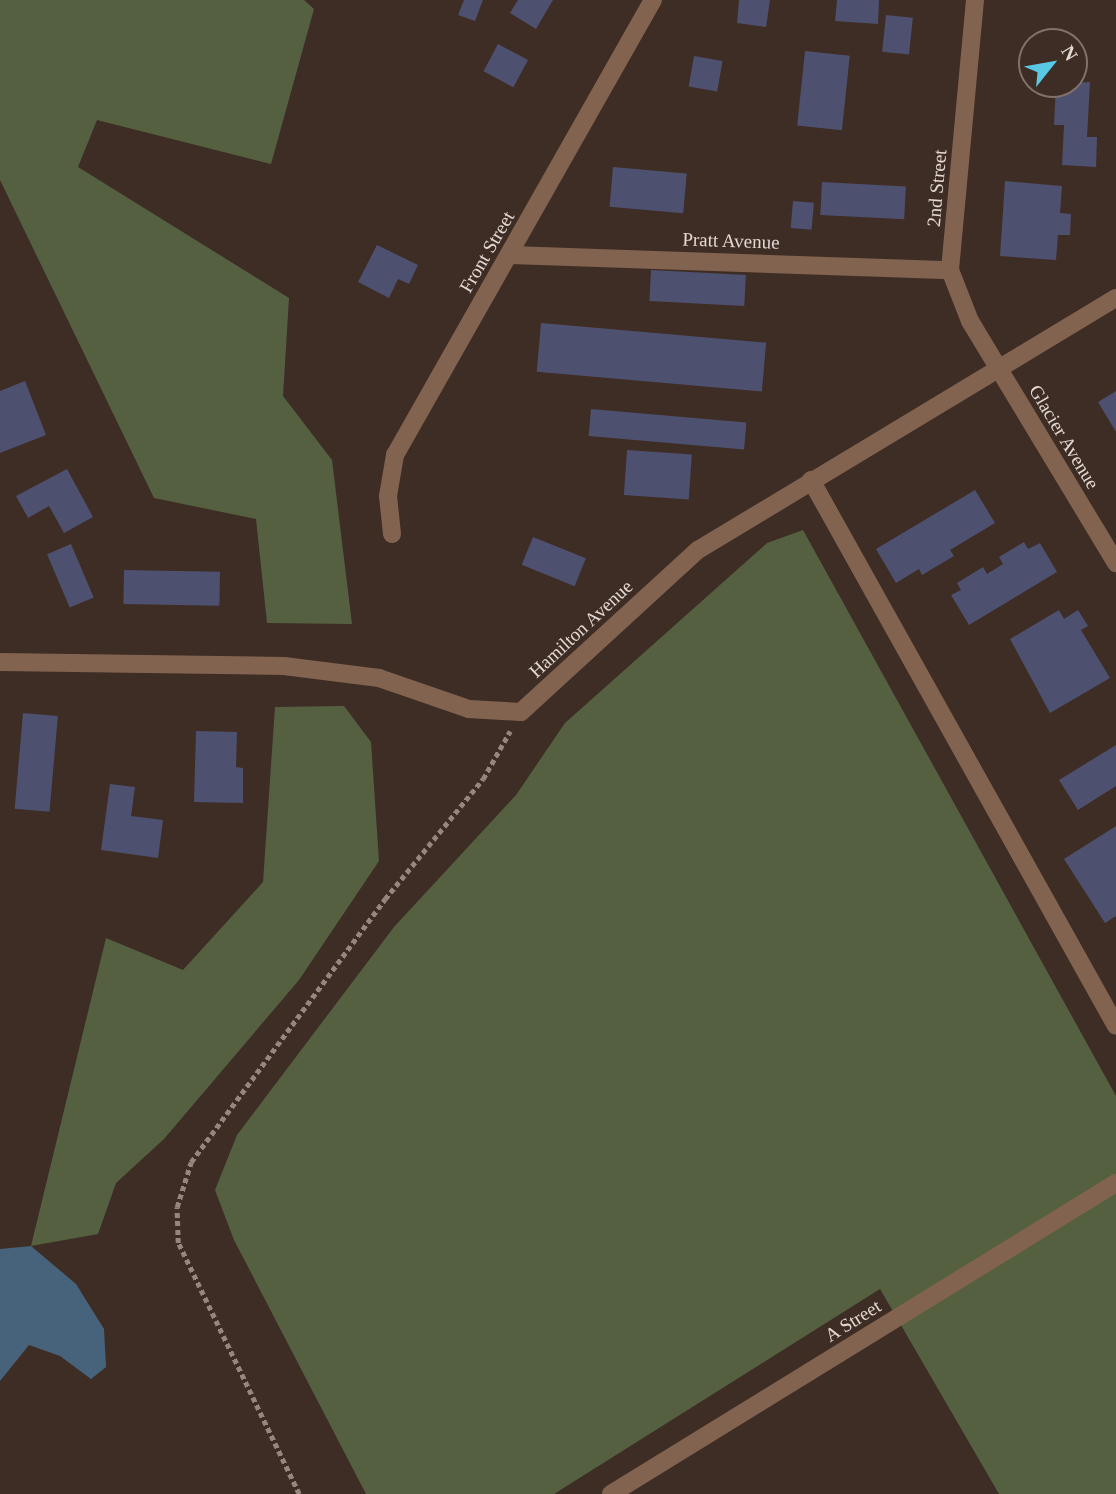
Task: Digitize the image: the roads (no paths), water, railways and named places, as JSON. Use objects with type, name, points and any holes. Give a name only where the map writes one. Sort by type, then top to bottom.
[{"type":"street","name":"Front Street","points":[[392,534],[388,496],[395,455],[511,255],[653,0]]},
{"type":"street","name":"2nd Street","points":[[975,0],[950,270],[970,320],[999,370]]},
{"type":"street","name":"Pratt Avenue","points":[[511,255],[950,270]]},
{"type":"street","name":"Hamilton Avenue","points":[[0,662],[284,666],[379,678],[469,709],[521,712],[698,550],[1116,298]]},
{"type":"street","name":"Glacier Avenue","points":[[999,370],[1116,563]]},
{"type":"street","points":[[811,480],[1116,1026]]},
{"type":"street","name":"A Street","points":[[611,1494],[1116,1183]]},
{"type":"water","points":[[31,1246],[76,1284],[104,1329],[106,1367],[91,1379],[60,1356],[29,1345],[0,1381],[0,1249]]}]
